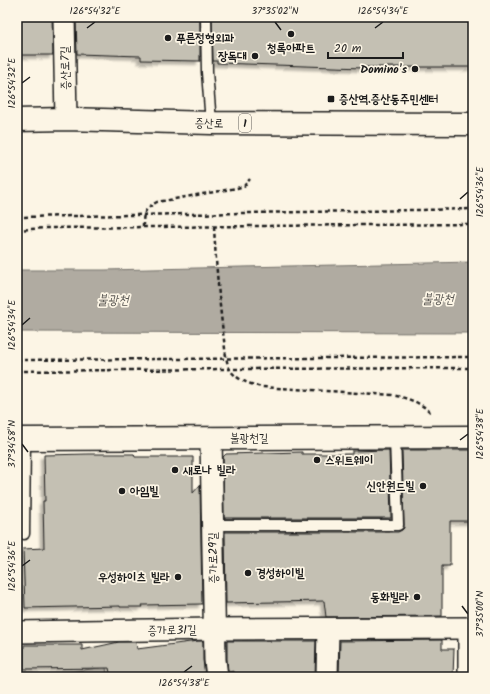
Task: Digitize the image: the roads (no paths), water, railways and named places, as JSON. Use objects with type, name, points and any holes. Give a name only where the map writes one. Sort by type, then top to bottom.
[{"type":"main road","name":"증산로","points":[[17,120],[66,119],[211,123],[473,124]]},
{"type":"main road","name":"불광천길","points":[[21,439],[473,438]]},
{"type":"street","name":"증산로7길","points":[[64,17],[66,119]]},
{"type":"street","name":"증가로29길","points":[[211,438],[214,629],[217,677]]},
{"type":"street","name":"증가로31길","points":[[17,632],[214,629],[471,628]]},
{"type":"street","points":[[469,677],[471,628]]},
{"type":"street","points":[[327,677],[328,629]]},
{"type":"lane","points":[[206,17],[207,72],[211,123]]},
{"type":"lane","points":[[212,525],[398,525],[395,438]]},
{"type":"lane","name":"불광천길","points":[[21,439],[24,534]]},
{"type":"water","name":"불광천","points":[[473,262],[473,333],[17,332],[17,270],[105,270]]},
{"type":"place","name":"청록아파트","points":[[291,34]]},
{"type":"place","name":"푸른정형외과","points":[[168,38]]},
{"type":"place","name":"장독대","points":[[255,56]]},
{"type":"place","name":"Domino's","points":[[415,69]]},
{"type":"place","name":"증산역.증산동주민센터","points":[[331,99]]},
{"type":"place","name":"스위트웨이","points":[[317,460]]},
{"type":"place","name":"새로나 빌라","points":[[175,470]]},
{"type":"place","name":"신안원드빌","points":[[423,486]]},
{"type":"place","name":"아임빌","points":[[122,491]]},
{"type":"place","name":"경성하이빌","points":[[248,573]]},
{"type":"place","name":"우성하이츠 빌라","points":[[178,577]]},
{"type":"place","name":"동화빌라","points":[[417,597]]}]
